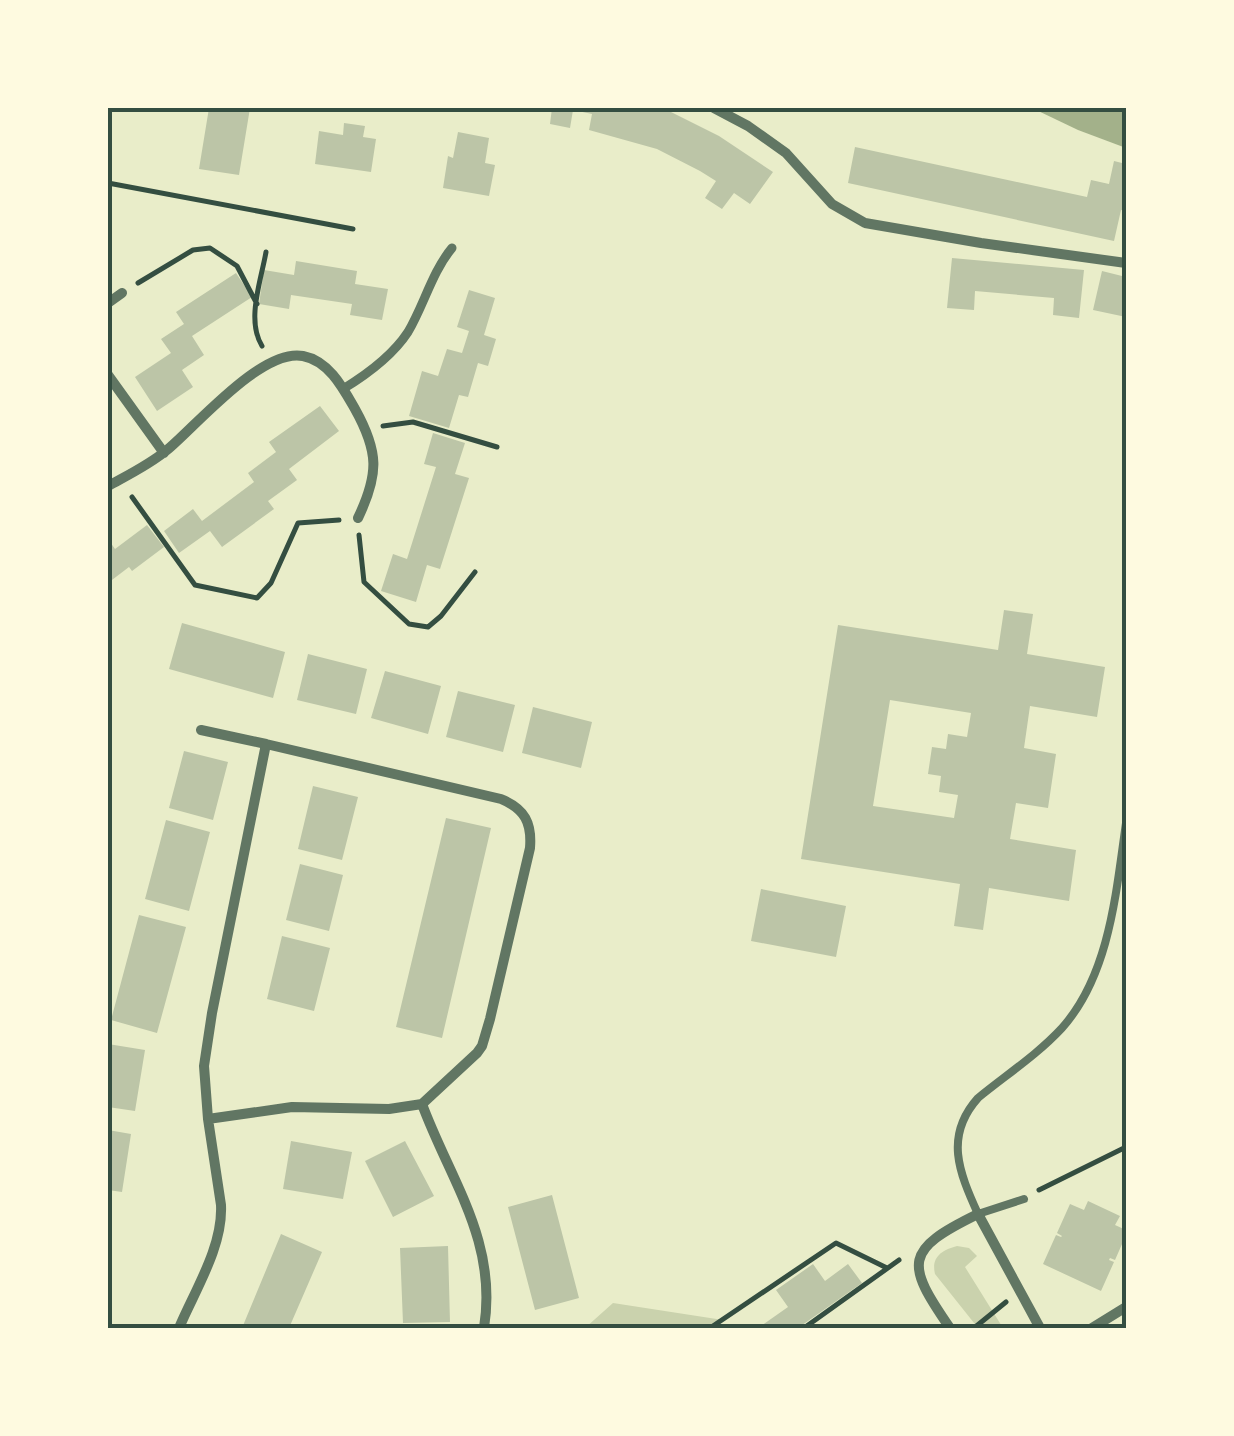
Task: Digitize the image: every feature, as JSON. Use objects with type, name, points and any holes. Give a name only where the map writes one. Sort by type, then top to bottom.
[{"type":"street","points":[[714,108],[786,152],[832,204],[865,223],[981,244],[1126,263]]},
{"type":"street","points":[[343,389],[386,356],[407,333],[452,248]]},
{"type":"street","points":[[108,303],[122,292]]},
{"type":"street","points":[[108,486],[164,453],[238,385],[272,361],[289,355],[314,360],[331,373],[366,428],[374,470],[358,518]]},
{"type":"street","points":[[108,375],[164,453]]},
{"type":"street","points":[[201,730],[501,799],[517,807],[528,822],[530,848],[482,1046],[422,1104],[389,1109],[292,1107],[208,1119]]},
{"type":"street","points":[[179,1328],[222,1219],[204,1078],[207,1039],[266,744]]},
{"type":"street","points":[[422,1104],[430,1129],[462,1192],[480,1244],[486,1300],[484,1328]]},
{"type":"street","points":[[950,1328],[920,1283],[918,1265],[924,1249],[943,1231],[978,1214],[1040,1328]]},
{"type":"street","points":[[1092,1328],[1126,1306]]},
{"type":"lane","points":[[1024,1199],[978,1214],[959,1163],[962,1119],[978,1098],[1046,1044],[1081,1002],[1104,942],[1126,823]]},
{"type":"path","points":[[108,183],[353,229]]},
{"type":"path","points":[[122,292],[193,250],[210,248],[237,266],[257,304]]},
{"type":"path","points":[[266,252],[254,324],[256,336],[272,361]]},
{"type":"path","points":[[366,428],[414,422],[497,447]]},
{"type":"path","points":[[119,480],[195,585],[257,598],[272,583],[298,524],[358,518],[364,582],[409,624],[428,628],[475,572]]},
{"type":"path","points":[[1024,1199],[1126,1147]]},
{"type":"path","points":[[710,1328],[836,1243],[887,1268]]},
{"type":"path","points":[[804,1328],[887,1268],[924,1249]]},
{"type":"path","points":[[974,1328],[1019,1290]]},
{"type":"shaded area","points":[[1032,108],[1126,108],[1126,148],[1078,130]]},
{"type":"shaded area","points":[[957,1246],[969,1248],[977,1256],[965,1267],[1003,1328],[978,1328],[935,1274],[939,1255]]},
{"type":"shaded area","points":[[613,1303],[723,1320],[710,1328],[585,1328]]},
{"type":"building","points":[[209,108],[250,108],[239,175],[199,169]]},
{"type":"building","points":[[552,108],[657,108],[671,112],[719,136],[773,172],[750,204],[734,193],[722,209],[705,198],[716,181],[700,171],[657,149],[589,130],[592,114],[573,110],[570,128],[550,124]]},
{"type":"building","points":[[344,123],[365,126],[363,137],[376,139],[371,172],[315,164],[319,131],[343,135]]},
{"type":"building","points":[[458,132],[489,138],[485,163],[495,165],[489,196],[443,188],[448,156],[453,158]]},
{"type":"building","points":[[855,147],[1087,197],[1091,180],[1109,184],[1114,161],[1126,164],[1126,211],[1121,210],[1114,241],[848,183]]},
{"type":"building","points":[[952,258],[1084,270],[1079,318],[1053,315],[1054,298],[975,291],[974,310],[947,308]]},
{"type":"building","points":[[296,261],[357,271],[355,284],[388,289],[382,320],[350,315],[352,304],[291,295],[289,309],[259,304],[264,270],[294,275]]},
{"type":"building","points":[[1102,271],[1126,277],[1126,317],[1093,310]]},
{"type":"building","points":[[236,273],[252,297],[192,336],[204,355],[182,370],[193,387],[157,411],[135,377],[171,353],[161,339],[184,324],[176,312]]},
{"type":"building","points":[[469,290],[495,298],[484,335],[496,339],[488,366],[478,363],[468,397],[459,395],[449,428],[409,416],[422,371],[438,376],[447,349],[462,353],[469,331],[457,327]]},
{"type":"building","points":[[320,406],[339,431],[289,469],[297,480],[268,501],[274,509],[222,547],[210,531],[179,553],[164,531],[193,509],[202,521],[254,482],[248,473],[276,452],[269,442]]},
{"type":"building","points":[[433,433],[465,443],[455,474],[469,478],[440,569],[427,565],[416,602],[381,591],[393,554],[407,559],[436,467],[424,464]]},
{"type":"building","points":[[147,525],[164,547],[108,583],[108,539],[115,549]]},
{"type":"building","points":[[1004,610],[1033,614],[1027,654],[1105,667],[1097,717],[1030,706],[1024,748],[1056,754],[1048,808],[1016,803],[1010,839],[1076,850],[1069,901],[989,888],[983,930],[954,926],[960,884],[801,859],[838,625],[998,650]],"holes":[[[890,700],[971,713],[967,737],[948,734],[946,749],[932,747],[928,774],[941,776],[939,792],[958,795],[954,818],[873,806]]]},
{"type":"building","points":[[182,623],[285,652],[273,698],[169,669]]},
{"type":"building","points":[[308,654],[367,669],[356,714],[297,700]]},
{"type":"building","points":[[385,671],[441,686],[428,734],[371,718]]},
{"type":"building","points":[[458,691],[515,705],[503,752],[446,737]]},
{"type":"building","points":[[533,707],[592,722],[581,768],[522,753]]},
{"type":"building","points":[[184,751],[228,762],[213,820],[169,808]]},
{"type":"building","points":[[313,786],[358,797],[342,860],[298,849]]},
{"type":"building","points":[[446,818],[491,828],[442,1038],[396,1027]]},
{"type":"building","points":[[166,820],[210,832],[189,911],[145,899]]},
{"type":"building","points":[[300,864],[343,875],[329,931],[286,920]]},
{"type":"building","points":[[761,889],[846,906],[836,957],[751,941]]},
{"type":"building","points":[[139,915],[186,927],[157,1033],[111,1020]]},
{"type":"building","points":[[282,936],[330,948],[314,1011],[267,999]]},
{"type":"building","points":[[108,1044],[145,1050],[135,1111],[108,1107]]},
{"type":"building","points":[[108,1130],[131,1134],[122,1192],[108,1190]]},
{"type":"building","points":[[291,1141],[352,1152],[343,1199],[283,1189]]},
{"type":"building","points":[[405,1141],[434,1196],[393,1217],[365,1161]]},
{"type":"building","points":[[552,1195],[579,1298],[535,1310],[508,1207]]},
{"type":"building","points":[[1088,1201],[1120,1216],[1115,1225],[1126,1230],[1115,1260],[1109,1260],[1114,1262],[1101,1291],[1043,1264],[1056,1235],[1062,1236],[1057,1233],[1070,1204],[1084,1210]]},
{"type":"building","points":[[281,1234],[322,1252],[289,1328],[242,1328]]},
{"type":"building","points":[[448,1246],[450,1322],[403,1323],[400,1248]]},
{"type":"building","points":[[813,1264],[825,1281],[848,1264],[862,1283],[798,1328],[758,1328],[788,1307],[776,1290]]}]
